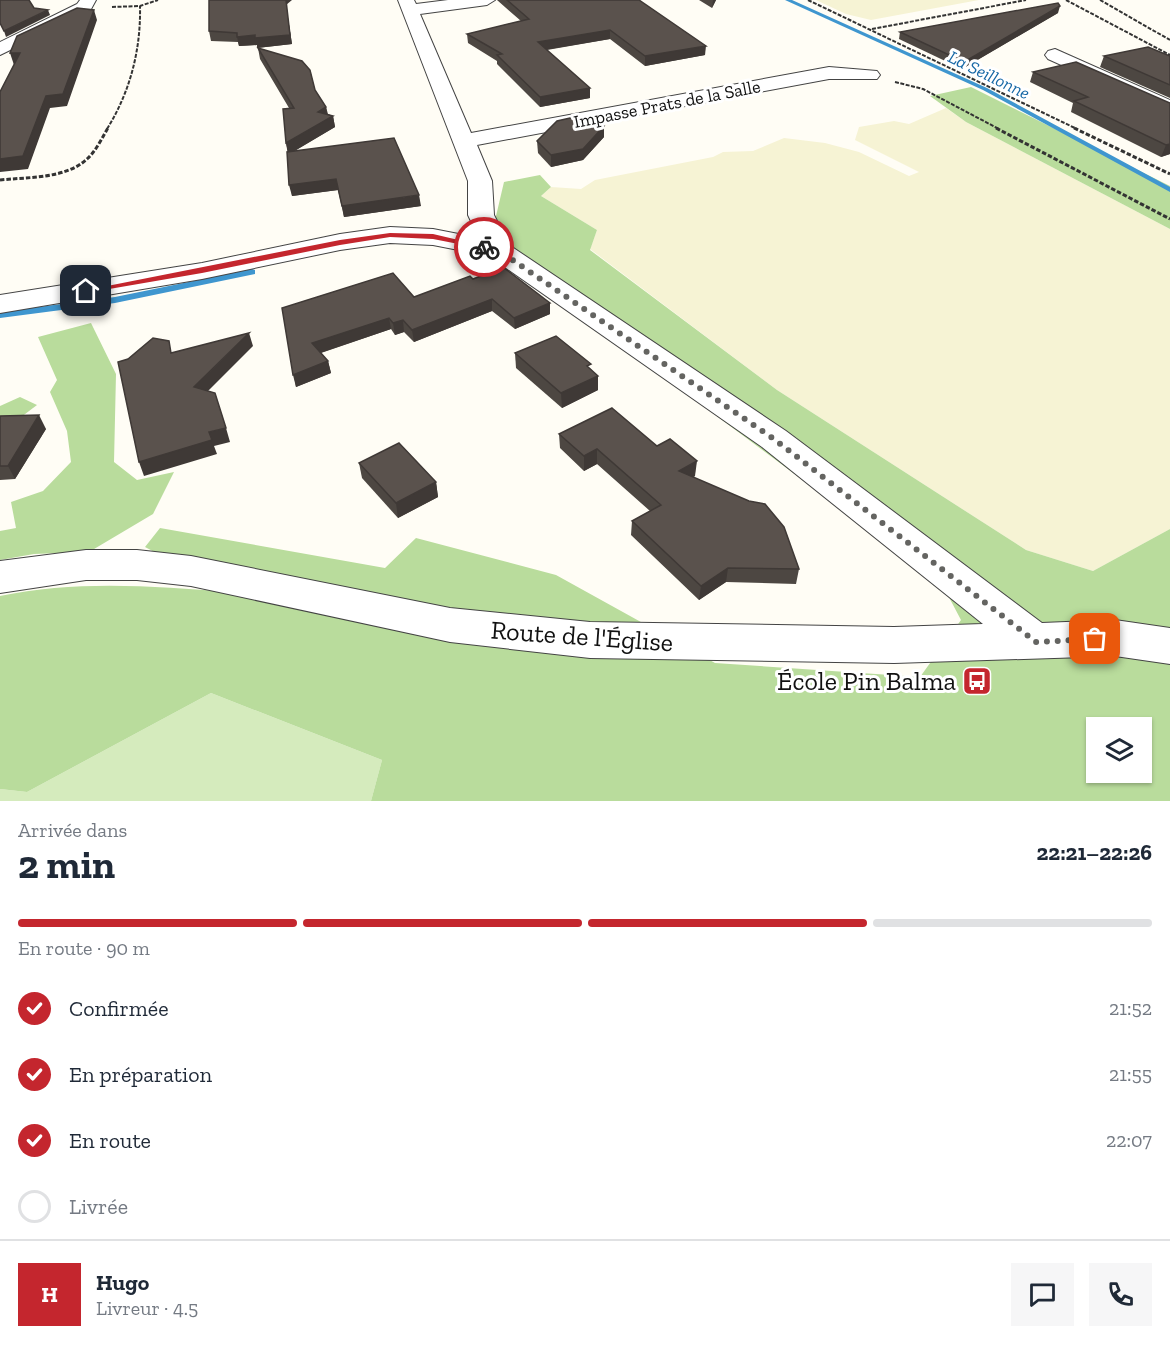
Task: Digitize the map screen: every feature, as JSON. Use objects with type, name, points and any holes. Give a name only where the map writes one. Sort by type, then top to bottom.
[{"type":"street","points":[[487,0],[409,5],[480,181],[481,215],[498,250]]},
{"type":"street","points":[[0,49],[86,4]]},
{"type":"street","points":[[1054,55],[1170,108]]},
{"type":"street","name":"Impasse Prats de la Salle","points":[[464,141],[829,73],[870,75]]},
{"type":"street","points":[[433,237],[481,215]]},
{"type":"street","points":[[0,304],[202,271],[340,242],[390,235],[433,237],[498,250],[774,439],[1036,642]]},
{"type":"street","name":"Route de l'Église","points":[[0,577],[86,565],[137,566],[191,571],[450,625],[590,640],[702,644],[883,645],[1115,638],[1170,646]]},
{"type":"path","points":[[86,4],[140,6],[158,0]]},
{"type":"path","points":[[807,0],[1170,174]]},
{"type":"path","points":[[871,29],[1026,0]]},
{"type":"path","points":[[1066,0],[1170,55]]},
{"type":"path","points":[[1100,0],[1170,40]]},
{"type":"path","points":[[0,180],[44,175],[85,161],[113,120],[130,82],[141,19],[140,6]]},
{"type":"path","points":[[870,75],[923,89],[1170,219]]},
{"type":"shaded area","points":[[816,0],[979,0],[871,20],[846,14]]},
{"type":"shaded area","points":[[946,108],[966,122],[1170,229],[1170,529],[1093,571],[1026,550],[777,390],[590,249],[597,230],[541,196],[551,187],[581,189],[595,180],[713,157],[723,152],[753,151],[784,138],[825,143],[859,152],[909,176],[919,172],[855,140],[859,127],[894,121],[909,124]]},
{"type":"green space","points":[[971,87],[1170,186],[1170,229],[966,122],[930,96]]},
{"type":"green space","points":[[540,175],[551,187],[541,196],[597,230],[590,250],[777,390],[1026,550],[1093,571],[1170,529],[1170,801],[371,801],[382,760],[211,693],[27,792],[0,789],[0,596],[86,586],[144,586],[230,592],[145,547],[160,528],[385,568],[416,538],[556,575],[715,663],[920,677],[961,620],[942,584],[489,246],[504,182]]},
{"type":"green space","points":[[91,323],[116,374],[114,462],[137,480],[174,472],[153,514],[89,552],[34,554],[0,560],[0,531],[16,528],[11,502],[43,491],[71,462],[67,431],[50,392],[57,380],[38,337]]},
{"type":"green space","points":[[20,397],[37,405],[0,433],[0,406]]},
{"type":"green space","points":[[211,693],[382,760],[371,801],[0,801],[0,789],[27,792]]},
{"type":"building","points":[[0,0],[29,0],[34,8],[48,10],[4,31],[0,23]]},
{"type":"building","points":[[209,0],[286,0],[290,35],[255,38],[255,35],[237,37],[237,33],[209,31]]},
{"type":"building","points":[[507,0],[639,0],[706,46],[645,56],[610,30],[538,42],[590,88],[540,97],[497,55],[502,54],[467,34],[529,19]]},
{"type":"building","points":[[1058,3],[1060,6],[964,62],[900,32]]},
{"type":"building","points":[[77,8],[94,10],[63,94],[46,96],[23,156],[0,159],[0,92],[20,53],[10,53],[17,36]]},
{"type":"building","points":[[1148,47],[1170,56],[1170,85],[1104,56]]},
{"type":"building","points":[[258,48],[302,61],[310,70],[315,90],[326,107],[318,112],[333,116],[286,143],[283,109],[294,108]]},
{"type":"building","points":[[1076,62],[1170,103],[1170,144],[1166,145],[1074,101],[1088,97],[1033,72]]},
{"type":"building","points":[[570,118],[602,123],[601,125],[604,126],[583,149],[551,155],[537,141],[557,121]]},
{"type":"building","points":[[394,138],[419,195],[342,206],[336,179],[289,185],[287,152]]},
{"type":"building","points":[[503,267],[550,303],[514,318],[492,299],[412,330],[403,320],[393,323],[389,318],[312,343],[328,361],[293,375],[282,308],[393,273],[414,297],[470,276],[473,279]]},
{"type":"building","points":[[249,333],[194,387],[215,393],[226,428],[209,432],[212,440],[139,462],[118,362],[128,359],[153,338],[169,341],[171,353]]},
{"type":"building","points":[[556,336],[591,364],[587,366],[598,376],[561,393],[515,353]]},
{"type":"building","points":[[612,408],[657,446],[670,439],[697,461],[679,471],[749,501],[765,504],[784,527],[799,569],[728,568],[701,586],[632,521],[661,505],[597,449],[584,456],[559,434]]},
{"type":"building","points":[[39,415],[8,466],[0,466],[0,416]]},
{"type":"building","points":[[399,443],[436,482],[396,503],[359,463]]},
{"type":"waterway","name":"La Seillonne","points":[[788,0],[985,89],[1170,190]]},
{"type":"waterway","points":[[0,315],[115,300],[252,272]]},
{"type":"way so far","points":[[484,247],[498,250],[774,439],[1036,642],[1095,639]]},
{"type":"place","name":"École Pin Balma","points":[[977,681]]},
{"type":"route","points":[[86,291],[202,271],[340,242],[390,235],[433,237],[484,247]]}]
